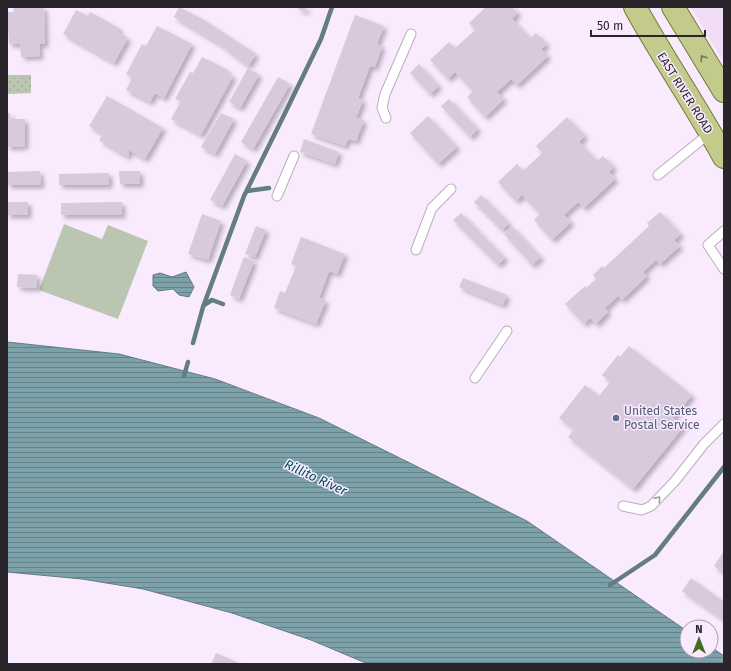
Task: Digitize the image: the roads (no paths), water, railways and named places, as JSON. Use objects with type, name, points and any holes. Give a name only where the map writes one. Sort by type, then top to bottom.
[{"type":"main road","name":"EAST RIVER ROAD","points":[[635,7],[651,37],[710,132],[724,158]]},
{"type":"main road","points":[[673,7],[724,91]]},
{"type":"lane","points":[[386,118],[382,108],[385,94],[411,34]]},
{"type":"lane","points":[[658,174],[710,132]]},
{"type":"lane","points":[[277,196],[294,156]]},
{"type":"lane","points":[[416,250],[432,208],[452,190]]},
{"type":"lane","points":[[724,231],[708,245],[724,269]]},
{"type":"lane","points":[[475,378],[507,331]]},
{"type":"lane","points":[[623,506],[642,510],[652,506],[704,444],[724,424]]},
{"type":"water","points":[[186,272],[194,287],[189,297],[179,295],[173,289],[158,291],[153,286],[153,275],[160,273],[172,277]]},
{"type":"water","name":"Rillito River","points":[[7,342],[119,354],[215,379],[319,418],[527,521],[679,626],[679,659],[719,659],[719,653],[724,656],[724,664],[368,664],[311,640],[232,613],[143,589],[82,579],[7,572]]},
{"type":"waterway","points":[[193,343],[203,307],[244,196],[321,39],[332,7]]},
{"type":"waterway","points":[[247,191],[269,188]]},
{"type":"waterway","points":[[204,305],[212,300],[223,304]]},
{"type":"waterway","points":[[184,376],[188,362]]},
{"type":"waterway","points":[[610,585],[655,555],[724,467]]},
{"type":"place","name":"United States Postal Service","points":[[616,418]]}]
